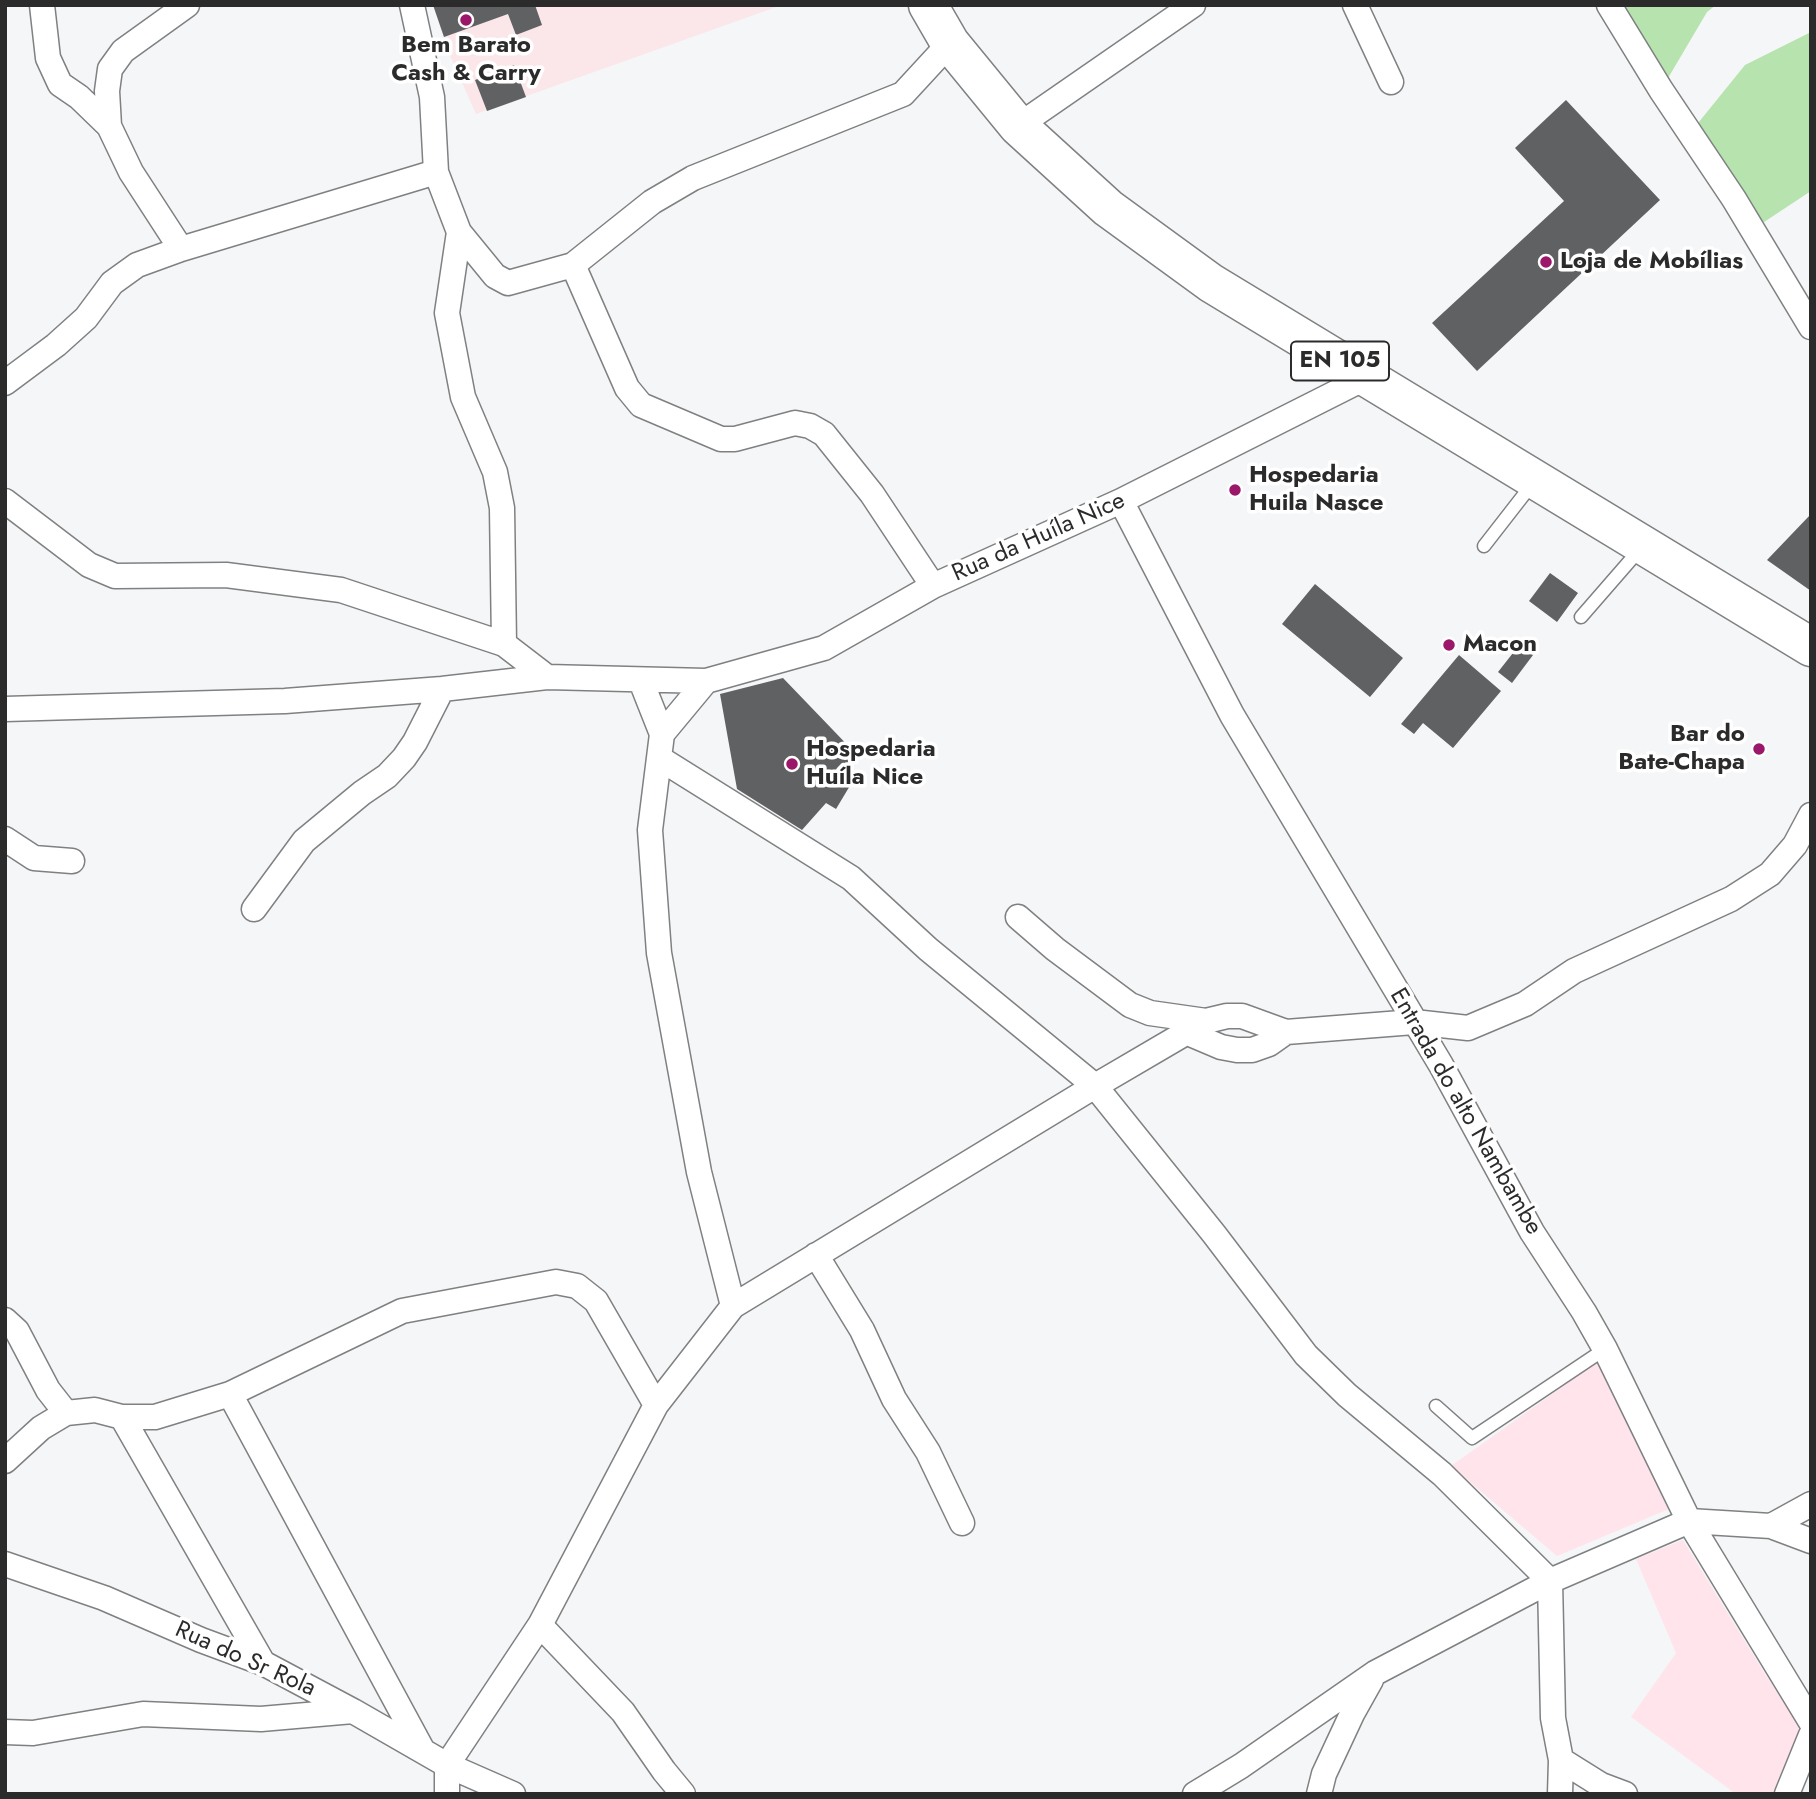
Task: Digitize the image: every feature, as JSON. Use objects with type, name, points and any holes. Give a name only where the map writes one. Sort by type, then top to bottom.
[{"type":"main road","name":"EN 105","points":[[928,5],[950,43],[1018,126],[1108,208],[1212,283],[1811,647]]},
{"type":"street","points":[[42,5],[48,58],[60,84],[79,97],[109,126],[131,172],[181,249]]},
{"type":"street","points":[[109,126],[107,91],[110,69],[123,51],[187,5]]},
{"type":"street","points":[[412,5],[432,97],[436,172],[459,232],[495,276],[508,283],[573,265],[652,202],[693,178],[903,94],[950,43]]},
{"type":"street","points":[[1018,126],[1193,5]]},
{"type":"street","points":[[1355,5],[1391,82]]},
{"type":"street","points":[[1609,5],[1661,90],[1734,199],[1811,327]]},
{"type":"street","points":[[5,383],[56,345],[86,317],[112,283],[137,265],[181,249],[436,172]]},
{"type":"street","points":[[459,232],[447,313],[463,397],[495,472],[502,508],[504,644]]},
{"type":"street","points":[[573,265],[627,388],[641,405],[721,439],[735,439],[795,423],[810,426],[824,435],[872,494],[933,586]]},
{"type":"street","name":"Rua da Huíla Nice","points":[[5,709],[285,701],[442,689],[547,677],[706,681],[824,648],[933,586],[1121,501],[1367,377]]},
{"type":"street","name":"Entrada do alto Nambambe","points":[[1121,501],[1232,716],[1441,1065],[1532,1232],[1584,1312],[1605,1349],[1689,1521],[1811,1722]]},
{"type":"street","points":[[5,502],[89,565],[115,576],[226,575],[341,590],[504,644],[547,677]]},
{"type":"street","points":[[641,681],[660,746],[650,830],[659,953],[699,1172],[733,1306]]},
{"type":"street","points":[[660,746],[706,681]]},
{"type":"street","points":[[254,909],[304,841],[387,776],[404,758],[415,743],[442,689]]},
{"type":"street","points":[[660,746],[850,878],[928,949],[1094,1086],[1214,1234],[1306,1355],[1347,1395],[1442,1474],[1550,1581],[1553,1718],[1561,1760],[1560,1794]]},
{"type":"street","points":[[447,1794],[447,1765],[540,1625],[656,1405],[733,1306],[1094,1086],[1197,1027],[1227,1016],[1242,1016],[1286,1032],[1414,1021],[1468,1028],[1525,1004],[1574,971],[1731,900],[1770,874],[1795,845],[1811,815]]},
{"type":"street","points":[[5,839],[34,858],[72,861]]},
{"type":"street","points":[[1018,917],[1055,949],[1130,1005],[1197,1027],[1221,1047],[1244,1050],[1269,1044],[1286,1032]]},
{"type":"street","points":[[1441,1065],[1468,1028]]},
{"type":"street","points":[[816,1255],[862,1330],[894,1399],[928,1452],[962,1523]]},
{"type":"street","points":[[5,1461],[41,1428],[66,1413],[94,1410],[122,1417],[155,1417],[230,1394],[402,1311],[556,1282],[577,1286],[596,1301],[656,1405]]},
{"type":"street","points":[[5,1320],[17,1332],[48,1390],[66,1413]]},
{"type":"street","points":[[230,1394],[424,1752]]},
{"type":"street","points":[[122,1417],[263,1663]]},
{"type":"street","points":[[1772,1526],[1811,1504]]},
{"type":"street","points":[[1195,1794],[1241,1766],[1375,1673],[1550,1581],[1689,1521],[1772,1526],[1811,1541]]},
{"type":"street","name":"Rua do Sr Rola","points":[[5,1564],[104,1598],[201,1640],[263,1663],[447,1765],[513,1794]]},
{"type":"street","points":[[540,1625],[623,1712],[664,1772],[683,1794]]},
{"type":"street","points":[[1319,1794],[1324,1774],[1375,1673]]},
{"type":"street","points":[[5,1732],[33,1732],[143,1714],[261,1719],[352,1711]]},
{"type":"street","points":[[1787,1794],[1811,1735]]},
{"type":"street","points":[[1561,1760],[1601,1786],[1625,1794]]},
{"type":"lane","points":[[1484,546],[1535,480]]},
{"type":"lane","points":[[1581,617],[1643,545]]},
{"type":"lane","points":[[1436,1406],[1472,1438],[1605,1349]]},
{"type":"shaded area","points":[[433,5],[782,5],[476,114],[448,51]]},
{"type":"shaded area","points":[[1597,1362],[1669,1509],[1557,1556],[1451,1466]]},
{"type":"shaded area","points":[[1683,1540],[1801,1728],[1774,1794],[1736,1794],[1631,1717],[1676,1653],[1636,1559]]},
{"type":"green space","points":[[1609,5],[1716,5],[1707,12],[1661,90]]},
{"type":"green space","points":[[1811,32],[1811,191],[1752,230],[1690,133],[1745,65]]},
{"type":"building","name":"Bem Barato Cash & Carry","points":[[433,5],[535,5],[542,25],[516,35],[508,14],[444,37]]},
{"type":"building","points":[[514,65],[526,97],[487,111],[475,80]]},
{"type":"building","name":"Loja de Mobílias","points":[[1566,100],[1660,200],[1477,371],[1432,323],[1564,201],[1515,148]]},
{"type":"building","points":[[1811,514],[1811,591],[1767,560]]},
{"type":"building","points":[[1550,573],[1578,593],[1557,622],[1529,601]]},
{"type":"building","points":[[1315,584],[1403,658],[1370,697],[1282,624]]},
{"type":"building","points":[[1520,644],[1533,655],[1512,683],[1498,672]]},
{"type":"building","points":[[1459,655],[1501,691],[1453,748],[1423,723],[1414,734],[1401,724]]},
{"type":"building","name":"Hospedaria Huíla Nice","points":[[783,678],[857,755],[845,773],[854,779],[836,809],[826,803],[802,830],[737,789],[720,694]]},
{"type":"place","name":"Bem Barato Cash & Carry","points":[[466,20]]},
{"type":"place","name":"Loja de Mobílias","points":[[1546,262]]},
{"type":"place","name":"Hospedaria Huila Nasce","points":[[1235,490]]},
{"type":"place","name":"Macon","points":[[1449,645]]},
{"type":"place","name":"Bar do Bate-Chapa","points":[[1759,749]]},
{"type":"place","name":"Hospedaria Huíla Nice","points":[[792,764]]}]
